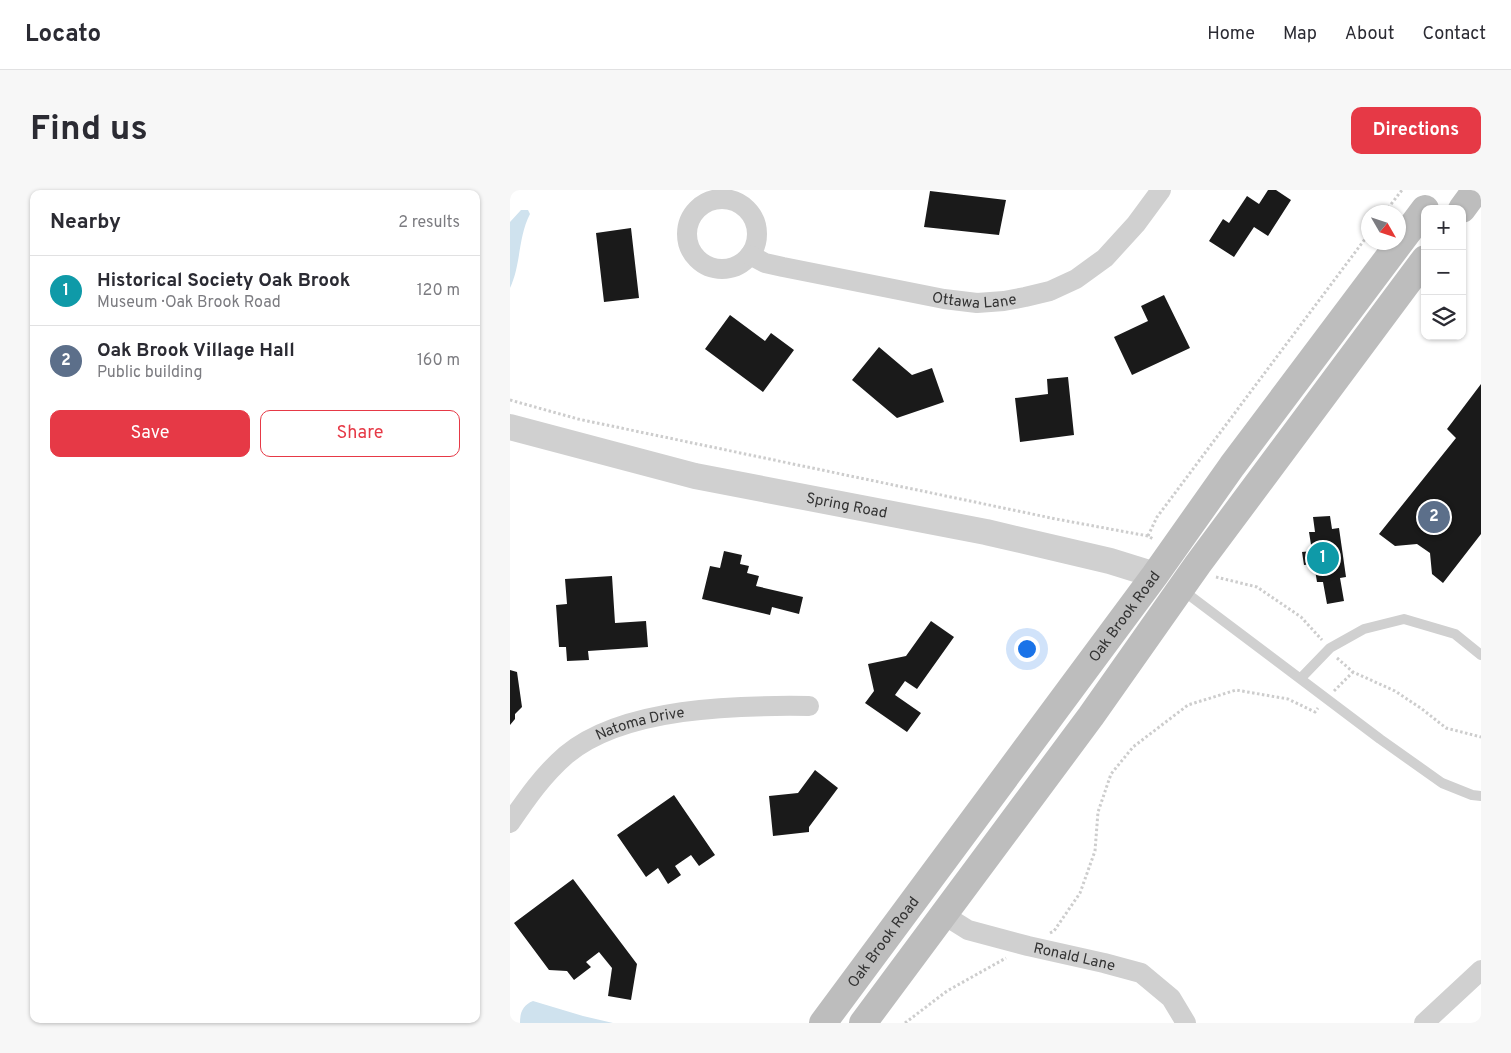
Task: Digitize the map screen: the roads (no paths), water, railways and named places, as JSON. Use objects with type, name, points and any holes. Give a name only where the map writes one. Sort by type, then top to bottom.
[{"type":"main road","name":"Oak Brook Road","points":[[1428,205],[1439,190]]},
{"type":"main road","points":[[1465,205],[1476,190]]},
{"type":"main road","name":"Oak Brook Road","points":[[823,1023],[1155,575],[1232,466],[1421,214]]},
{"type":"main road","name":"Oak Brook Road","points":[[863,1023],[1421,264]]},
{"type":"street","name":"Ottawa Lane","points":[[750,255],[765,263],[782,267],[944,299],[977,303],[1004,301],[1050,291],[1076,279],[1105,258],[1136,224],[1161,190]]},
{"type":"street","name":"Spring Road","points":[[510,427],[695,476],[986,532],[1110,561],[1155,575],[1181,589]]},
{"type":"street","name":"Natoma Drive","points":[[510,823],[545,774],[566,755],[603,732],[632,722],[684,712],[762,705],[809,706]]},
{"type":"street","name":"Ronald Lane","points":[[944,915],[968,930],[1028,946],[1104,962],[1141,973],[1171,998],[1186,1023]]},
{"type":"street","points":[[1424,1023],[1481,970]]},
{"type":"lane","points":[[1181,589],[1442,783],[1472,795],[1481,796]]},
{"type":"lane","points":[[1301,678],[1330,648],[1364,629],[1404,619],[1455,634],[1481,655]]},
{"type":"water","points":[[521,210],[528,210],[530,214],[523,232],[514,279],[510,288],[510,222]]},
{"type":"water","points":[[533,1001],[613,1023],[520,1023],[523,1009]]},
{"type":"place","name":"Oak Brook Village Hall","points":[[1434,517]]},
{"type":"place","name":"Historical Society Oak Brook","points":[[1323,558]]}]
